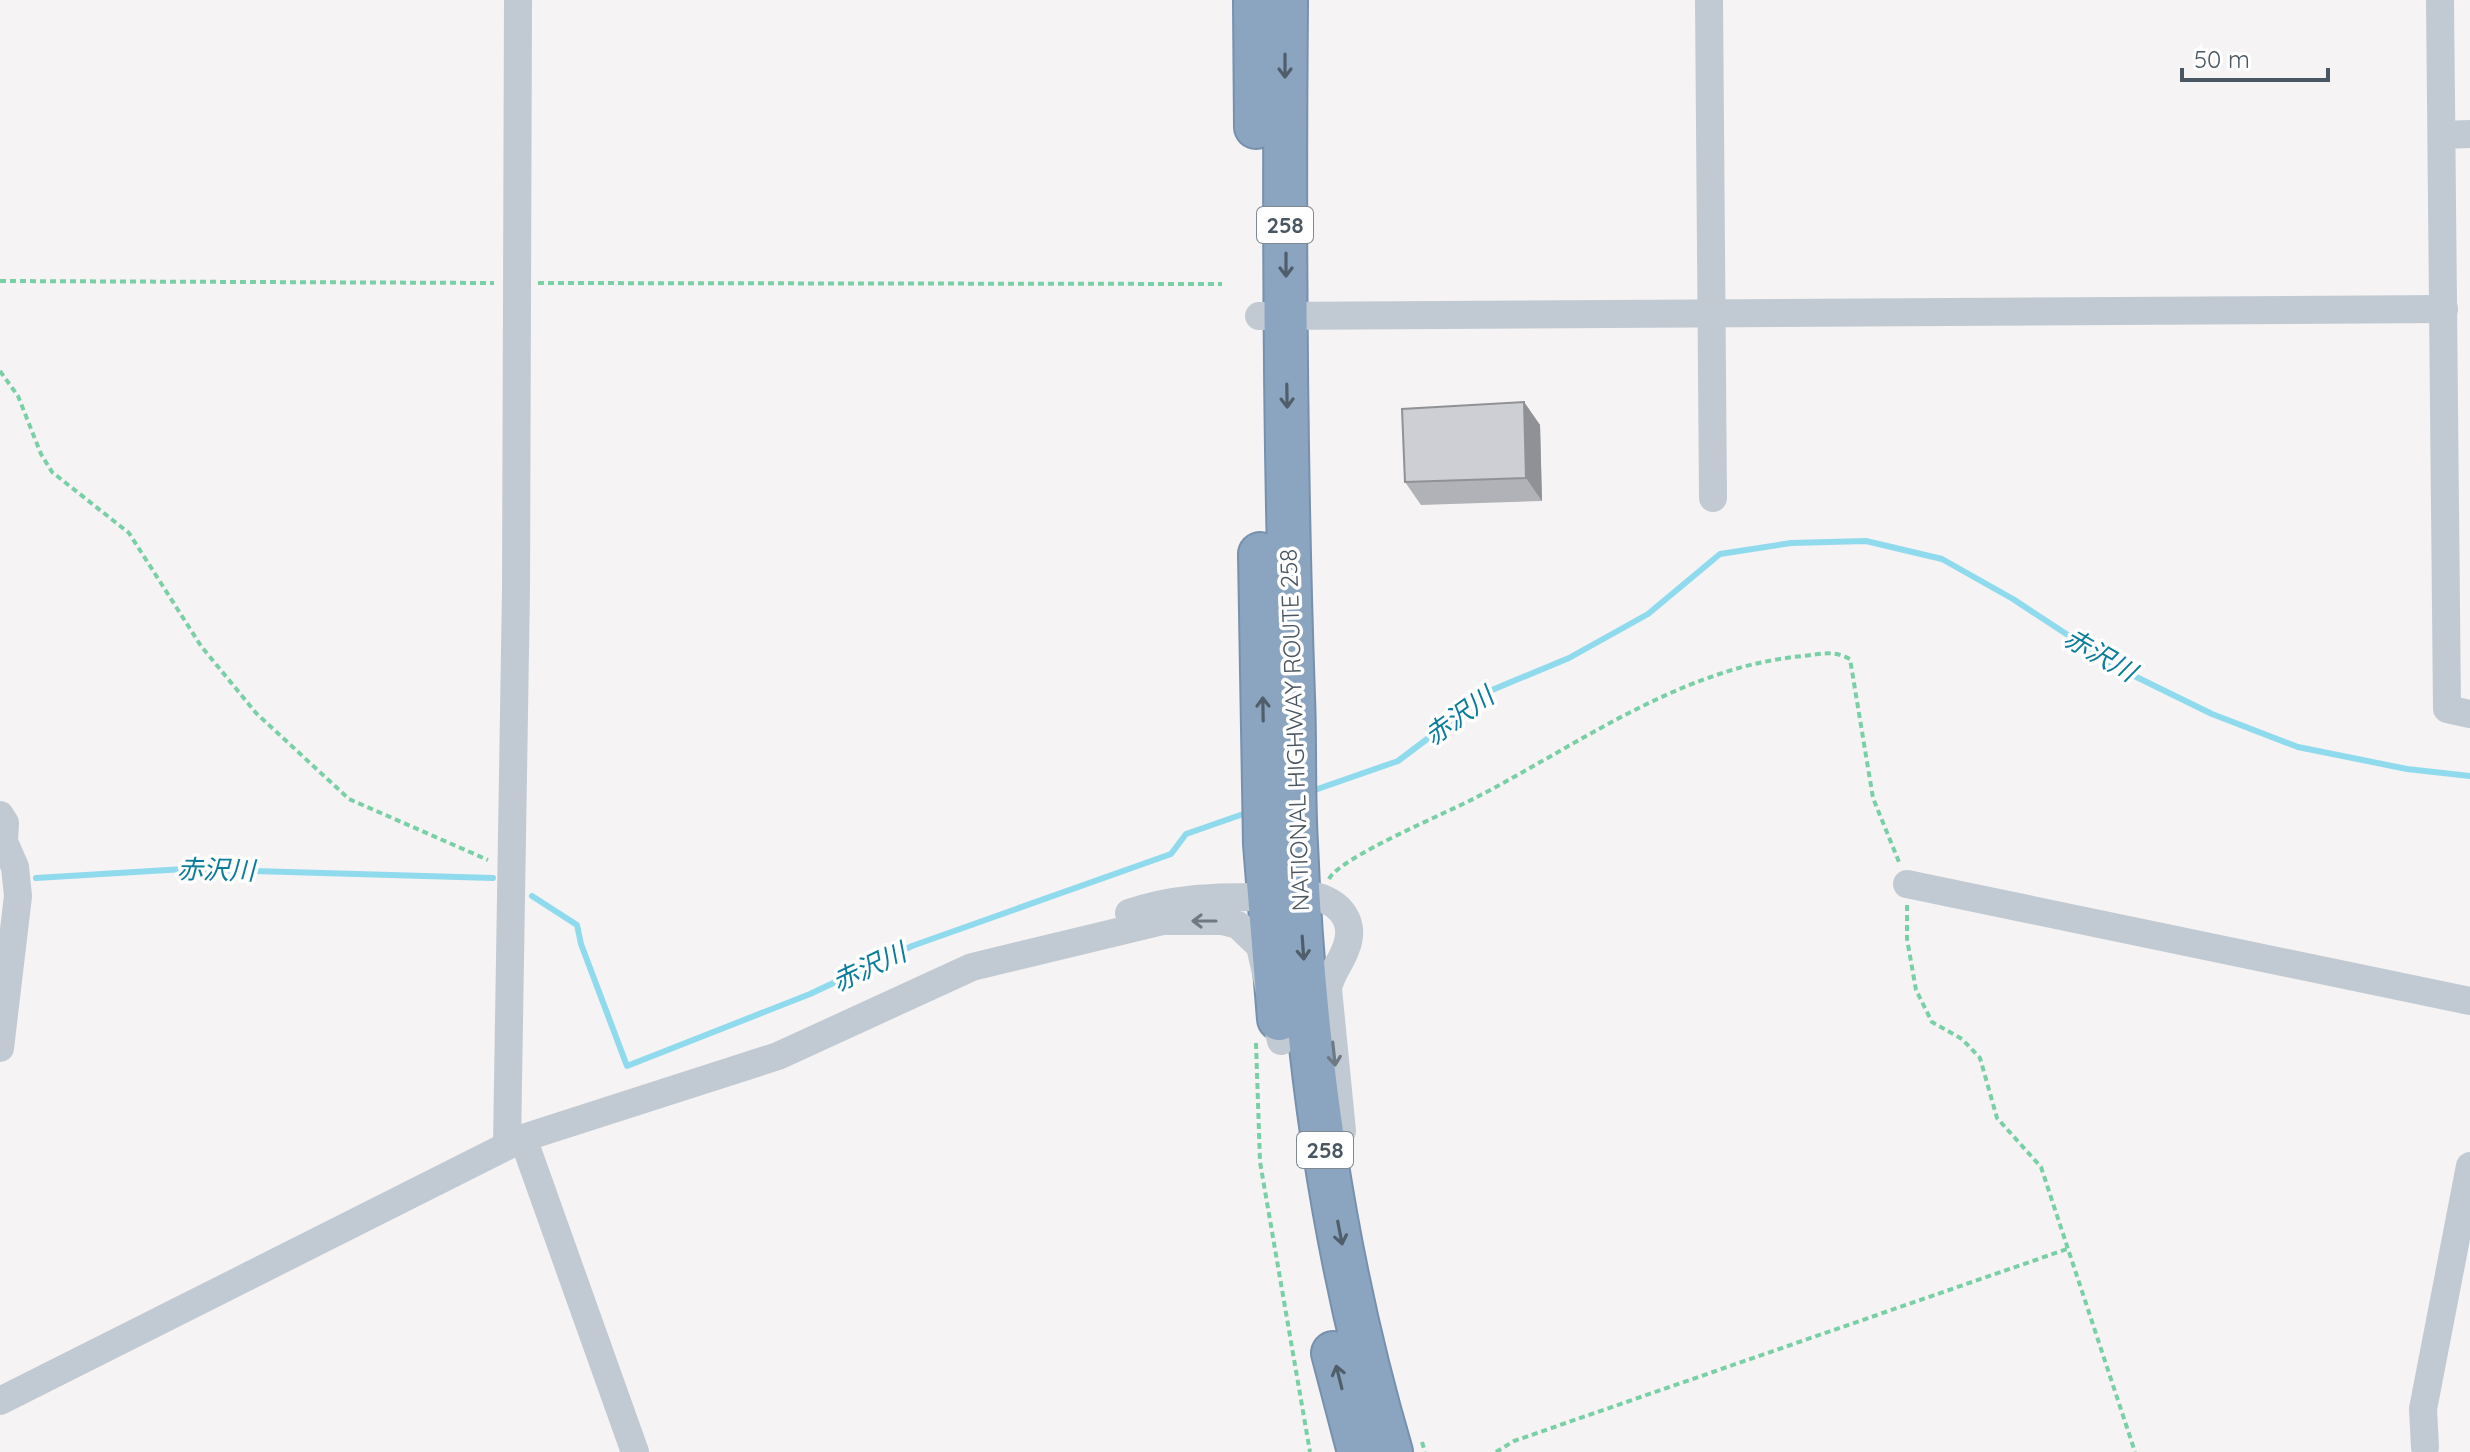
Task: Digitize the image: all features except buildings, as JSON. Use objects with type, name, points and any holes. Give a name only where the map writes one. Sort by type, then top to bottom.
[{"type":"highway","name":"NATIONAL HIGHWAY ROUTE 258","points":[[1255,0],[1272,317],[1280,786],[1280,843],[1268,1041],[1337,1371],[1359,1452]]},
{"type":"highway","name":"NATIONAL HIGHWAY ROUTE 258","points":[[1272,317],[1286,0]]},
{"type":"highway","name":"NATIONAL HIGHWAY ROUTE 258","points":[[1280,843],[1328,1172],[1366,1367],[1391,1452]]},
{"type":"street","points":[[518,0],[513,867],[515,1142],[635,1452]]},
{"type":"street","points":[[1709,0],[1713,498]]},
{"type":"street","points":[[2440,0],[2447,709],[2470,714]]},
{"type":"street","points":[[2442,135],[2470,134]]},
{"type":"street","points":[[1272,317],[2444,309]]},
{"type":"street","points":[[0,1048],[18,896],[15,867],[1,834]]},
{"type":"street","points":[[1907,884],[2470,1001]]},
{"type":"street","points":[[1316,896],[1339,907],[1349,933],[1347,946],[1329,979],[1328,989],[1343,1134],[1341,1149],[1328,1172]]},
{"type":"street","points":[[1056,944],[1160,902],[1258,897]]},
{"type":"street","points":[[0,1401],[515,1142],[778,1056],[972,967],[1056,944],[1163,921],[1222,921],[1238,925],[1260,946],[1268,1041]]},
{"type":"street","points":[[2425,1447],[2423,1409],[2470,1166]]},
{"type":"path","points":[[0,281],[1222,284]]},
{"type":"path","points":[[0,371],[18,396],[41,454],[52,472],[129,533],[231,685],[311,768],[349,799],[373,812],[487,860],[513,867]]},
{"type":"path","points":[[1316,896],[1330,875],[1354,859],[1478,797],[1610,723],[1697,681],[1773,659],[1838,652],[1850,659],[1873,798],[1907,884],[1907,939],[1916,990],[1932,1022],[1962,1039],[1980,1058],[1997,1118],[2041,1167],[2135,1452]]},
{"type":"path","points":[[1268,1041],[1260,1162],[1310,1452]]},
{"type":"path","points":[[1496,1452],[1514,1441],[2070,1248]]},
{"type":"waterway","name":"赤沢川","points":[[1309,792],[1398,761],[1492,690],[1569,658],[1648,614],[1720,554],[1791,543],[1866,541],[1942,559],[2013,599],[2118,668],[2212,714],[2298,747],[2407,769],[2470,776]]},
{"type":"waterway","name":"赤沢川","points":[[532,896],[577,925],[581,944],[627,1066],[810,994],[912,946],[1171,854],[1186,834],[1249,812]]},
{"type":"waterway","name":"赤沢川","points":[[36,878],[184,869],[493,878]]}]
